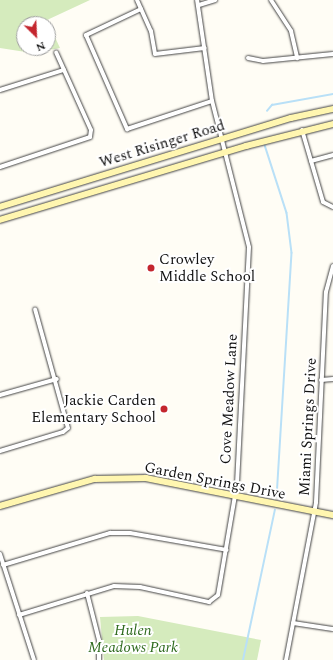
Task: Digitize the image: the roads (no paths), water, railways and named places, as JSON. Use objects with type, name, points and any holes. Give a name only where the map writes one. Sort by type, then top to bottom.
[{"type":"main road","name":"West Risinger Road","points":[[0,207],[222,138],[333,109]]},
{"type":"main road","name":"West Risinger Road","points":[[0,220],[302,130],[333,124]]},
{"type":"main road","name":"Garden Springs Drive","points":[[0,506],[83,482],[113,477],[146,478],[333,515]]},
{"type":"street","points":[[137,0],[142,9],[155,54],[206,48]]},
{"type":"street","name":"Cove Meadow Lane","points":[[19,615],[87,593],[122,586],[214,601],[227,550],[236,497],[249,247],[212,101],[206,48],[197,0]]},
{"type":"street","points":[[199,5],[215,0]]},
{"type":"street","points":[[271,0],[291,30],[297,58]]},
{"type":"street","points":[[142,9],[86,34],[127,129],[212,101]]},
{"type":"street","points":[[0,167],[90,137],[56,52]]},
{"type":"street","points":[[248,58],[263,61],[333,54]]},
{"type":"street","points":[[0,90],[64,70]]},
{"type":"street","points":[[302,130],[323,202],[333,207]]},
{"type":"street","points":[[311,162],[333,155]]},
{"type":"street","name":"Miami Springs Drive","points":[[286,660],[314,512],[321,380],[327,320],[326,292],[333,266]]},
{"type":"street","points":[[0,451],[66,430],[57,379],[34,309]]},
{"type":"street","points":[[327,320],[333,320]]},
{"type":"street","points":[[0,395],[57,379]]},
{"type":"street","points":[[321,380],[333,379]]},
{"type":"street","points":[[3,565],[110,533],[130,532],[227,550]]},
{"type":"street","points":[[0,554],[34,660]]},
{"type":"street","points":[[87,593],[99,640],[99,660]]},
{"type":"street","points":[[293,623],[333,629]]},
{"type":"waterway","points":[[267,111],[272,105],[333,94]]},
{"type":"waterway","points":[[265,145],[287,213],[292,253],[277,497]]},
{"type":"waterway","points":[[243,660],[275,510]]},
{"type":"place","name":"Crowley Middle School","points":[[151,268]]},
{"type":"place","name":"Jackie Carden Elementary School","points":[[164,409]]},
{"type":"park label","name":"Hulen Meadows Park","points":[[133,638]]}]
